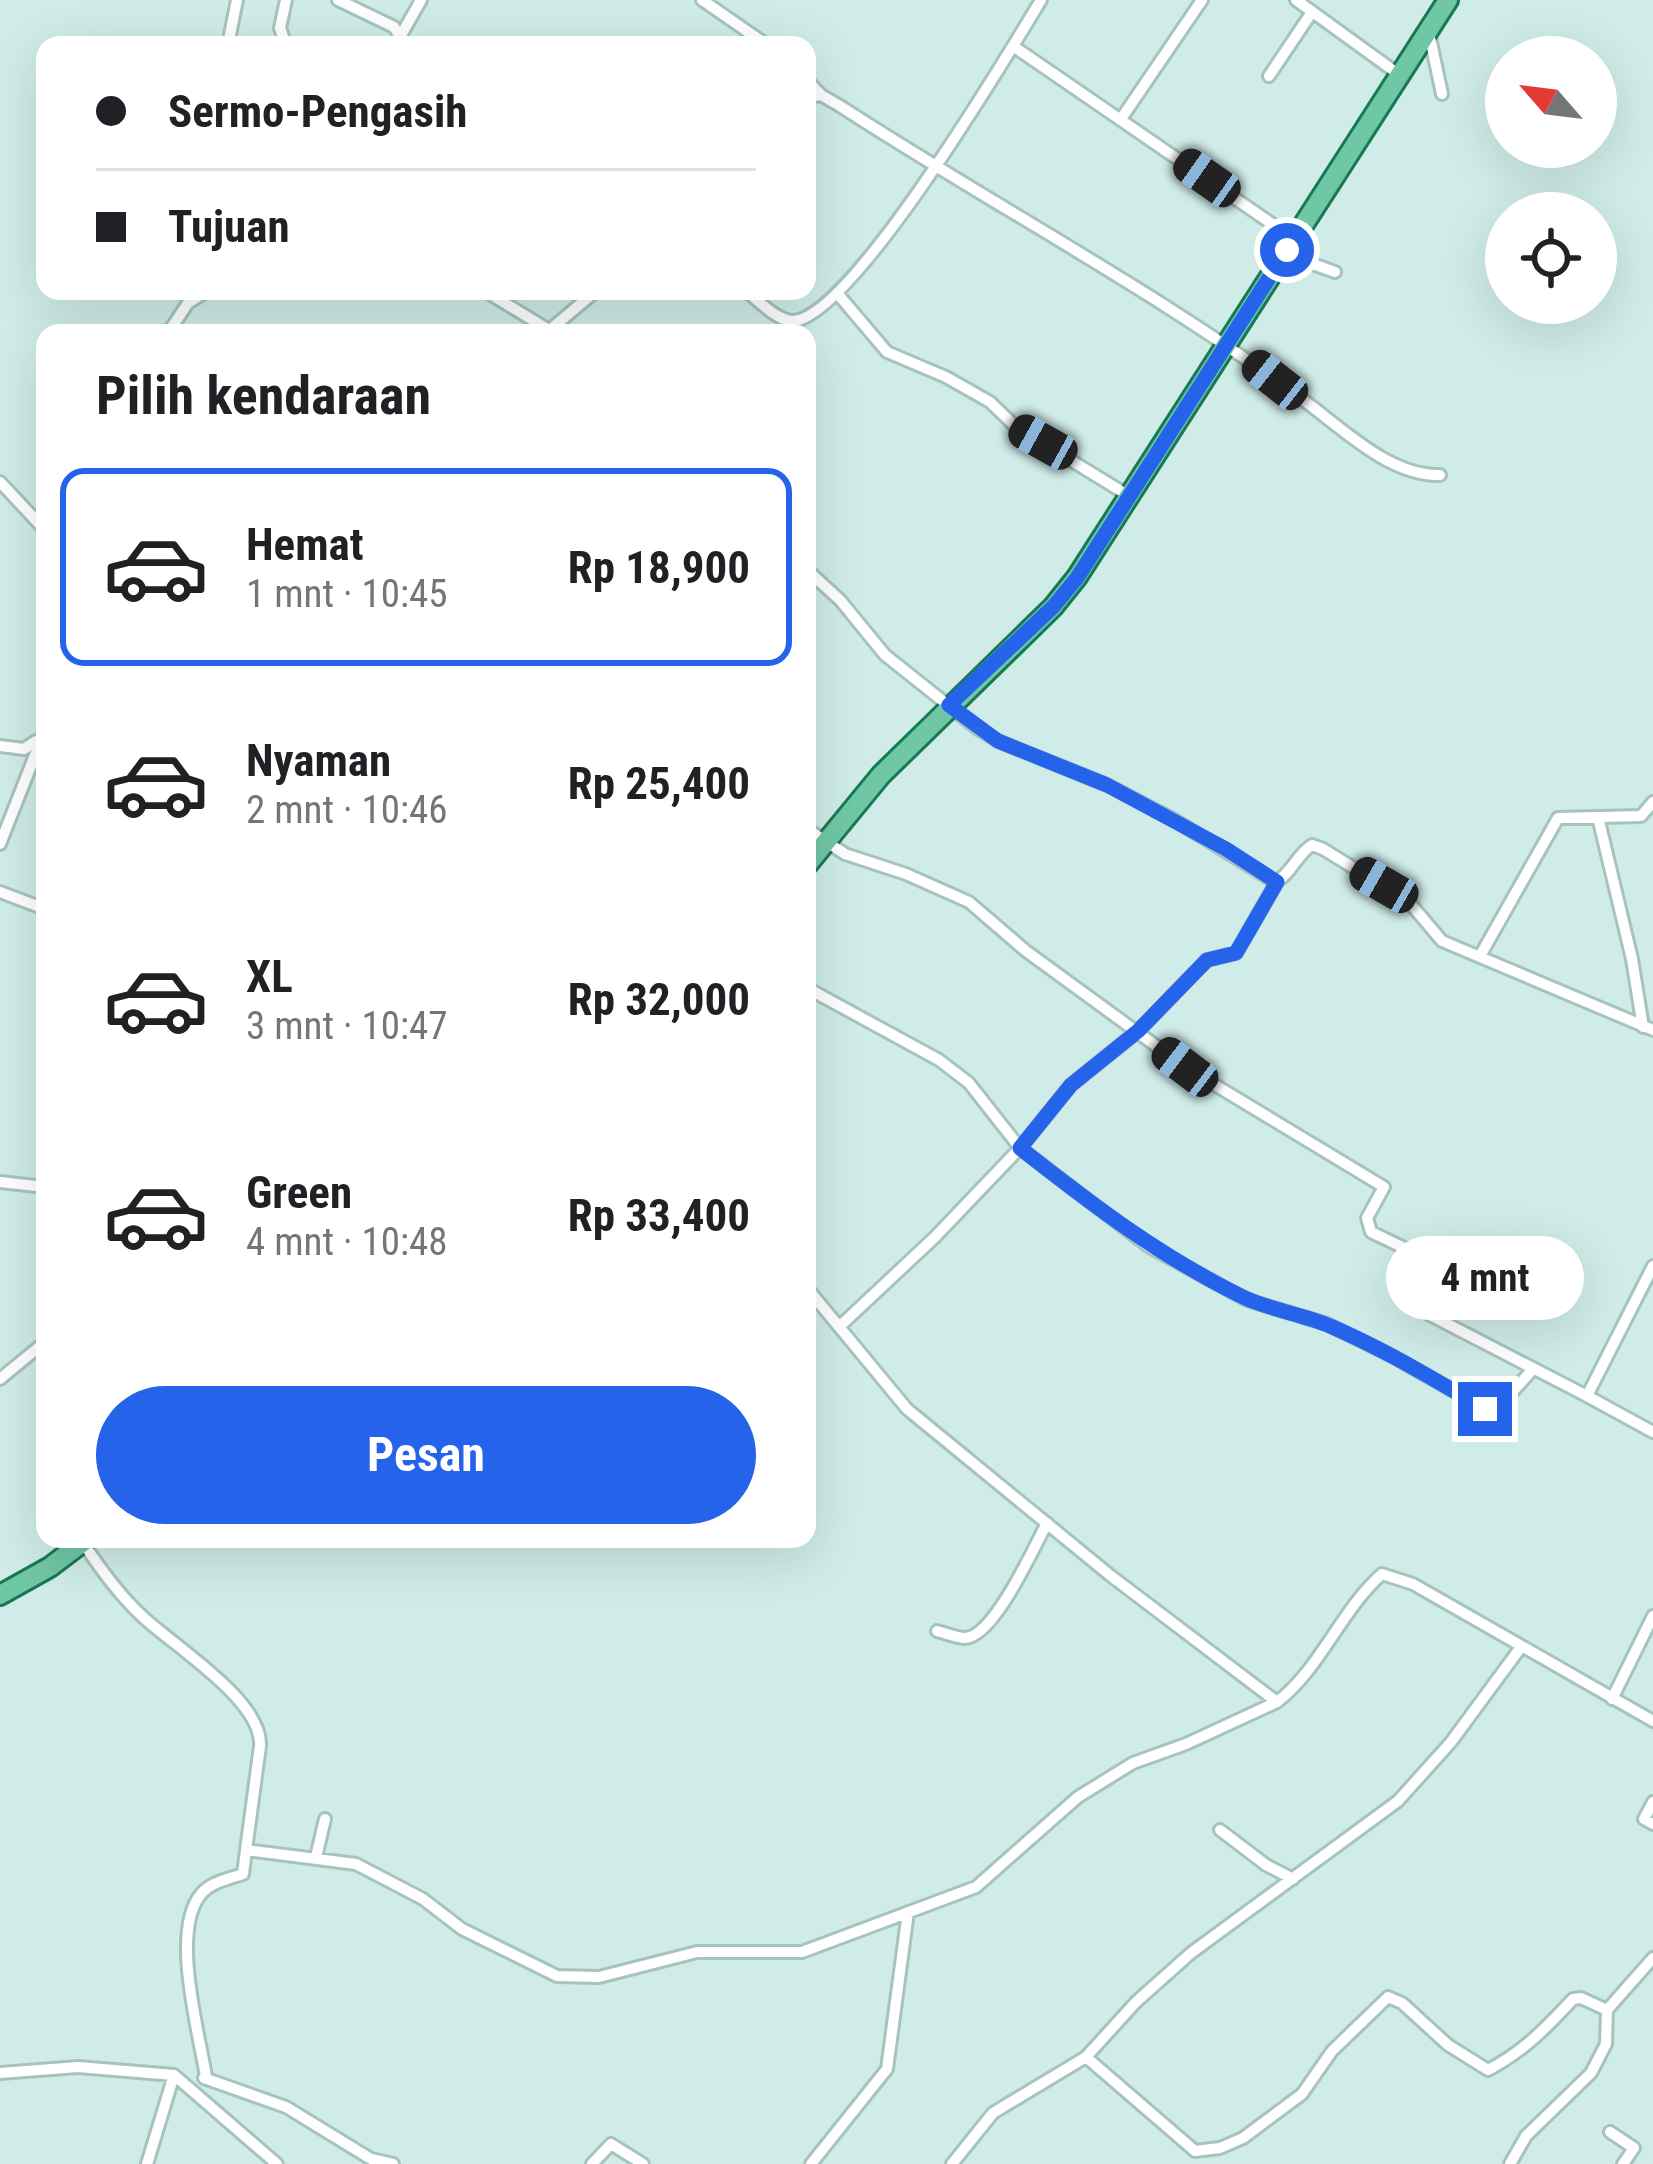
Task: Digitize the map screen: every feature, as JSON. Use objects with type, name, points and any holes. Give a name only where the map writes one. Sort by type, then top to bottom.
[{"type":"main road","points":[[816,852],[880,775],[1077,578],[1448,0]]},
{"type":"main road","points":[[0,1595],[74,1548]]},
{"type":"street","points":[[230,36],[237,0]]},
{"type":"street","points":[[283,36],[286,0]]},
{"type":"street","points":[[338,0],[394,27],[397,36]]},
{"type":"street","points":[[402,36],[421,0]]},
{"type":"street","points":[[702,0],[753,36]]},
{"type":"street","points":[[793,324],[825,305],[889,233],[1041,0]]},
{"type":"street","points":[[1121,118],[1202,0]]},
{"type":"street","points":[[1296,0],[1401,76]]},
{"type":"street","points":[[1269,76],[1312,12]]},
{"type":"street","points":[[1429,33],[1442,94]]},
{"type":"street","points":[[1013,46],[1121,118],[1290,246],[1335,272]]},
{"type":"street","points":[[816,93],[1227,343],[1381,455],[1424,476],[1440,475]]},
{"type":"street","points":[[837,293],[887,352],[946,376],[990,402],[1015,426],[1129,496]]},
{"type":"street","points":[[174,324],[193,300]]},
{"type":"street","points":[[499,300],[536,324]]},
{"type":"street","points":[[557,324],[585,300]]},
{"type":"street","points":[[758,300],[784,320],[795,321]]},
{"type":"street","points":[[0,482],[36,520]]},
{"type":"street","points":[[816,578],[885,655],[998,741],[1107,785],[1277,882]]},
{"type":"street","points":[[0,746],[24,749],[36,739]]},
{"type":"street","points":[[0,844],[36,752]]},
{"type":"street","points":[[1480,956],[1551,824],[1558,818],[1641,816],[1653,802]]},
{"type":"street","points":[[1598,818],[1648,1029]]},
{"type":"street","points":[[816,834],[845,854],[936,885],[969,902],[1026,951],[1225,1093],[1384,1187],[1367,1218],[1371,1232],[1448,1269],[1427,1311],[1653,1432]]},
{"type":"street","points":[[838,1327],[935,1237],[1020,1148],[1071,1085],[1138,1031],[1207,960],[1236,953],[1277,882],[1301,851],[1312,845],[1401,895],[1442,940],[1648,1029]]},
{"type":"street","points":[[0,892],[36,906]]},
{"type":"street","points":[[816,993],[939,1060],[969,1083],[1020,1148],[1168,1257],[1247,1300],[1327,1324],[1485,1409]]},
{"type":"street","points":[[0,1182],[36,1186]]},
{"type":"street","points":[[1587,1396],[1653,1266]]},
{"type":"street","points":[[816,1299],[907,1408],[1111,1576],[1277,1702]]},
{"type":"street","points":[[0,1379],[36,1349]]},
{"type":"street","points":[[1505,1400],[1533,1369]]},
{"type":"street","points":[[937,1631],[968,1638],[981,1632],[1012,1590],[1047,1522]]},
{"type":"street","points":[[89,1548],[110,1582],[235,1696],[261,1732],[243,1874],[213,1884],[198,1896],[188,1931],[193,2009],[206,2077]]},
{"type":"street","points":[[246,1850],[356,1864],[388,1879],[462,1929],[544,1972],[571,1978],[598,1977],[697,1952],[802,1952],[976,1888],[1078,1797],[1133,1763],[1277,1702],[1292,1690],[1382,1574],[1413,1584],[1653,1721]]},
{"type":"street","points":[[1612,1699],[1653,1616]]},
{"type":"street","points":[[952,2164],[993,2113],[1086,2056],[1191,1953],[1398,1801],[1451,1742],[1521,1647]]},
{"type":"street","points":[[1653,1802],[1644,1819],[1653,1825]]},
{"type":"street","points":[[316,1857],[325,1819]]},
{"type":"street","points":[[1220,1830],[1293,1879]]},
{"type":"street","points":[[811,2164],[887,2069],[908,1912]]},
{"type":"street","points":[[1510,2164],[1526,2136],[1591,2073],[1606,2044],[1607,2010],[1653,1958]]},
{"type":"street","points":[[1086,2056],[1195,2151],[1210,2150],[1243,2138],[1302,2094],[1332,2051],[1388,1996],[1448,2045],[1488,2070],[1536,2038],[1573,1999],[1582,1998],[1607,2010]]},
{"type":"street","points":[[0,2073],[78,2067],[174,2075],[277,2164]]},
{"type":"street","points":[[147,2164],[174,2075]]},
{"type":"street","points":[[192,2088],[206,2077]]},
{"type":"street","points":[[206,2077],[286,2107],[371,2159],[393,2164]]},
{"type":"street","points":[[1610,2132],[1634,2148],[1623,2164]]},
{"type":"street","points":[[592,2164],[610,2144],[643,2164]]},
{"type":"route","points":[[1287,250],[1077,578],[1053,607],[949,705],[998,741],[1107,785],[1277,882],[1236,953],[1207,960],[1138,1031],[1071,1085],[1020,1148],[1148,1246],[1247,1300],[1327,1324],[1485,1409]]}]
